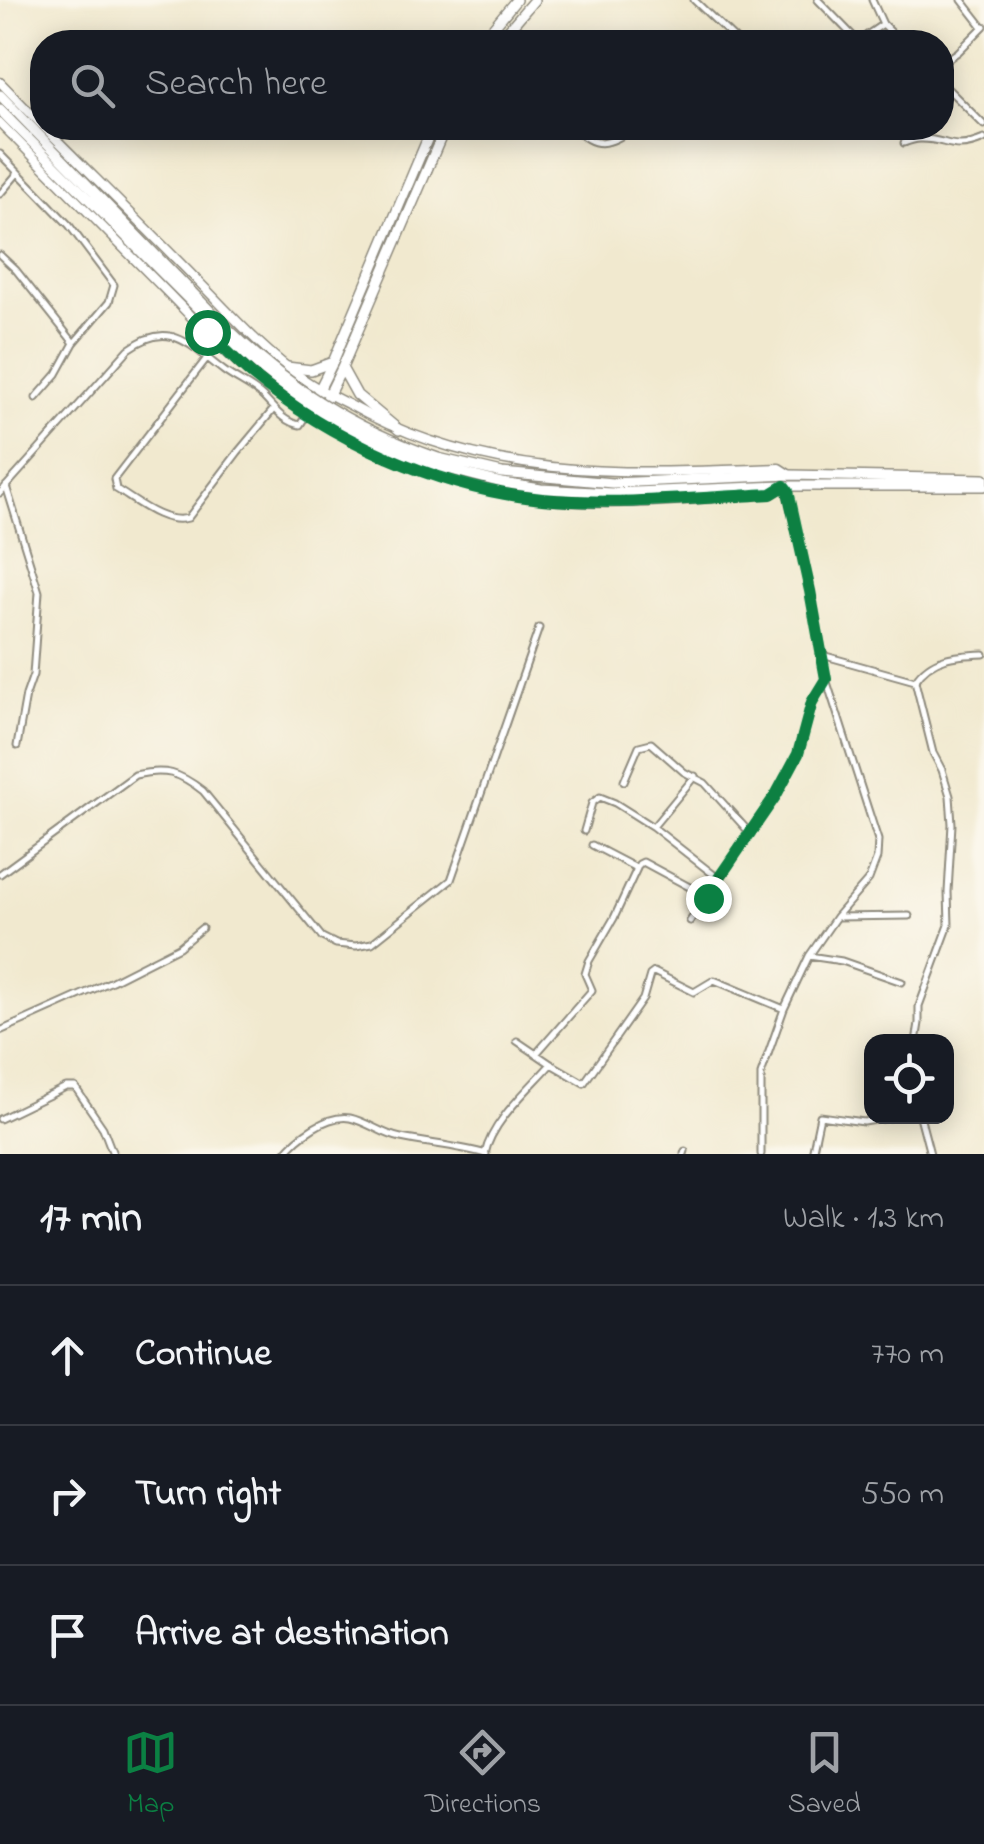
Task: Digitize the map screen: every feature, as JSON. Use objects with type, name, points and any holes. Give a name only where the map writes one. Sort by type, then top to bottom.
[{"type":"highway","points":[[491,30],[516,0]]},
{"type":"highway","points":[[508,30],[534,0]]},
{"type":"highway","points":[[0,95],[30,126]]},
{"type":"highway","points":[[0,110],[30,129]]},
{"type":"highway","points":[[44,140],[217,323],[267,366],[324,406],[437,462],[502,483],[570,492],[984,482]]},
{"type":"highway","points":[[338,365],[427,140]]},
{"type":"highway","points":[[312,416],[440,140]]},
{"type":"highway","points":[[287,366],[311,370],[338,365]]},
{"type":"highway","points":[[338,365],[356,395],[400,430]]},
{"type":"highway","points":[[437,462],[612,484],[790,476],[984,482]]},
{"type":"main road","points":[[0,82],[30,123]]},
{"type":"main road","points":[[0,123],[30,132]]},
{"type":"main road","points":[[43,140],[221,346],[250,374],[312,416],[387,458],[432,476],[539,499],[648,501],[771,494],[784,486]]},
{"type":"main road","points":[[44,140],[287,366],[325,392],[400,430],[480,456],[539,467],[609,472],[778,468],[790,476]]},
{"type":"street","points":[[694,0],[725,30]]},
{"type":"street","points":[[818,0],[846,30]]},
{"type":"street","points":[[872,0],[889,30]]},
{"type":"street","points":[[954,55],[984,27],[962,0]]},
{"type":"street","points":[[875,30],[883,24]]},
{"type":"street","points":[[954,95],[984,125]]},
{"type":"street","points":[[928,140],[965,146],[984,139]]},
{"type":"street","points":[[588,140],[601,144],[613,140]]},
{"type":"street","points":[[904,143],[914,140]]},
{"type":"street","points":[[0,154],[69,225],[114,286],[109,302],[36,398]]},
{"type":"street","points":[[0,194],[18,174]]},
{"type":"street","points":[[0,256],[16,270],[74,344]]},
{"type":"street","points":[[0,493],[128,349],[164,334],[191,343],[262,395],[272,410],[294,424],[312,416]]},
{"type":"street","points":[[207,358],[114,479],[116,489],[178,521],[188,518],[272,410]]},
{"type":"street","points":[[6,486],[39,592],[32,674],[16,746]]},
{"type":"street","points":[[761,1154],[761,1074],[784,1008],[809,956],[869,879],[877,858],[878,840],[826,679],[803,558],[784,486]]},
{"type":"street","points":[[0,874],[135,774],[153,770],[172,772],[203,791],[322,937],[336,944],[372,943],[451,880],[539,628]]},
{"type":"street","points":[[915,680],[932,663],[956,655],[984,654]]},
{"type":"street","points":[[822,656],[915,680]]},
{"type":"street","points":[[690,921],[776,795],[798,754],[812,702],[826,679]]},
{"type":"street","points":[[915,680],[933,753],[950,796],[952,824],[950,925],[918,1006],[917,1034]]},
{"type":"street","points":[[624,781],[640,746],[651,743],[684,772],[705,783],[750,832]]},
{"type":"street","points":[[653,827],[694,776]]},
{"type":"street","points":[[584,831],[592,803],[600,798],[615,803],[719,878]]},
{"type":"street","points":[[592,845],[636,868]]},
{"type":"street","points":[[536,1054],[592,990],[584,974],[636,868],[643,862],[708,898]]},
{"type":"street","points":[[836,917],[909,916]]},
{"type":"street","points":[[0,1032],[180,947],[202,928]]},
{"type":"street","points":[[809,956],[842,961],[902,982]]},
{"type":"street","points":[[517,1041],[581,1082],[586,1081],[643,999],[654,972],[692,991],[714,980],[784,1008]]},
{"type":"street","points":[[284,1154],[302,1134],[351,1118],[398,1138],[485,1154],[495,1128],[551,1064]]},
{"type":"street","points":[[0,1119],[66,1087],[75,1087],[104,1128],[113,1154]]},
{"type":"street","points":[[812,1154],[820,1116],[864,1122]]},
{"type":"street","points":[[922,1124],[930,1154]]},
{"type":"route","points":[[207,332],[250,374],[308,414],[387,458],[432,476],[539,499],[604,502],[771,494],[784,486],[810,591],[826,679],[812,702],[798,754],[776,795],[708,898]]}]
